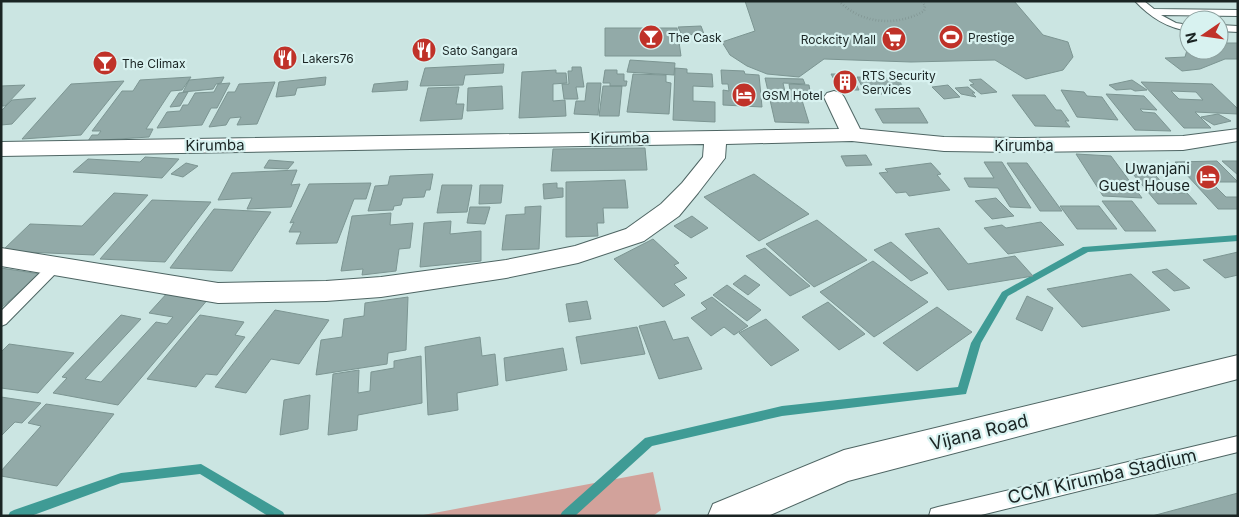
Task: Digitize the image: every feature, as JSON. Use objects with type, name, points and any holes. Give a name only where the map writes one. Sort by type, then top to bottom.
[{"type":"street","points":[[834,97],[852,135]]},
{"type":"street","name":"Kirumba","points":[[1,149],[852,135],[944,144],[1023,145],[1183,143],[1238,136]]},
{"type":"street","points":[[1,257],[218,293],[326,291],[381,287],[506,268],[578,254],[634,235],[670,210],[690,188],[714,158],[716,136]]},
{"type":"street","name":"Vijana Road","points":[[726,516],[844,466],[1238,367]]},
{"type":"lane","points":[[1139,1],[1166,24],[1179,27]]},
{"type":"lane","points":[[1153,12],[1238,13]]},
{"type":"lane","points":[[1,320],[56,265]]},
{"type":"lane","name":"CCM Kirumba Stadium","points":[[938,516],[1238,444]]},
{"type":"path","points":[[839,1],[851,12],[894,21],[918,16],[924,12],[925,6],[922,1]]},
{"type":"shaded area","points":[[653,472],[661,510],[653,516],[418,516]]},
{"type":"building","name":"Rockcity Mall","points":[[745,1],[1014,1],[1043,35],[1068,42],[1073,57],[1063,70],[1026,79],[995,60],[911,62],[824,59],[799,77],[767,74],[747,66],[730,55],[722,42],[755,31]]},
{"type":"building","points":[[701,26],[704,34],[682,35],[678,27]]},
{"type":"building","points":[[605,28],[677,28],[681,56],[605,56]]},
{"type":"building","points":[[1229,43],[1238,43],[1238,59],[1229,59]]},
{"type":"building","points":[[1179,57],[1179,60],[1222,60],[1200,69],[1182,71],[1165,58]]},
{"type":"building","points":[[630,60],[675,63],[674,75],[627,72]]},
{"type":"building","points":[[504,64],[503,73],[465,75],[463,85],[420,86],[425,68]]},
{"type":"building","points":[[572,67],[581,67],[584,87],[576,87],[578,99],[564,99],[562,84],[569,84],[568,71],[572,71]]},
{"type":"building","points":[[675,68],[687,69],[687,73],[712,74],[713,87],[693,86],[693,101],[715,102],[715,122],[673,120]]},
{"type":"building","points":[[556,70],[556,73],[566,73],[567,83],[553,84],[553,101],[565,100],[566,116],[519,118],[522,72]]},
{"type":"building","points":[[605,70],[617,70],[617,74],[624,74],[624,81],[627,81],[626,86],[610,86],[610,83],[603,83]]},
{"type":"building","points":[[721,70],[744,71],[745,74],[759,75],[762,107],[723,105],[723,90],[729,91],[728,84],[722,84]]},
{"type":"building","points":[[633,74],[666,75],[666,82],[671,83],[669,114],[627,112]]},
{"type":"building","name":"RTS Security Services","points":[[831,74],[851,74],[859,90],[840,90]]},
{"type":"building","points":[[191,77],[182,90],[171,91],[146,129],[153,129],[149,137],[88,141],[92,135],[98,135],[101,131],[92,131],[122,91],[133,91],[140,80]]},
{"type":"building","points":[[224,77],[221,83],[216,84],[213,89],[183,92],[189,80]]},
{"type":"building","points":[[326,77],[325,85],[297,88],[295,95],[276,97],[279,82]]},
{"type":"building","points":[[857,77],[897,78],[902,85],[877,86],[882,94],[866,94]]},
{"type":"building","points":[[765,78],[803,79],[805,84],[783,83],[786,96],[801,97],[809,123],[775,122]]},
{"type":"building","points":[[981,79],[997,92],[981,94],[970,85],[974,84],[969,80]]},
{"type":"building","points":[[1132,80],[1147,90],[1116,90],[1109,85]]},
{"type":"building","points":[[124,81],[81,135],[22,139],[71,84]]},
{"type":"building","points":[[408,81],[407,90],[372,92],[374,84]]},
{"type":"building","points":[[275,82],[257,124],[237,125],[241,117],[230,118],[226,125],[209,127],[228,92],[235,92],[239,84]]},
{"type":"building","points":[[1141,82],[1212,84],[1238,109],[1238,114],[1195,112],[1211,128],[1184,128]],"holes":[[[1171,91],[1196,92],[1203,100],[1179,99]]]},
{"type":"building","points":[[230,83],[217,108],[211,108],[202,125],[157,128],[167,112],[180,111],[183,105],[188,105],[195,93],[214,92],[218,84]]},
{"type":"building","points":[[587,83],[601,83],[598,115],[574,114],[576,101],[585,101]]},
{"type":"building","points":[[789,84],[809,85],[811,97],[791,96]]},
{"type":"building","points":[[25,85],[5,106],[1,106],[1,86]]},
{"type":"building","points":[[948,85],[960,97],[944,99],[932,87]]},
{"type":"building","points":[[502,86],[503,109],[467,111],[468,88]]},
{"type":"building","points":[[603,86],[622,86],[619,116],[599,116]]},
{"type":"building","points":[[459,87],[456,104],[464,104],[462,119],[420,121],[428,88]]},
{"type":"building","points":[[968,87],[975,93],[972,93],[976,97],[961,94],[955,88]]},
{"type":"building","points":[[1061,90],[1084,92],[1087,96],[1102,97],[1118,120],[1077,117]]},
{"type":"building","points":[[188,92],[180,106],[170,107],[179,93]]},
{"type":"building","points":[[1106,94],[1144,96],[1157,110],[1140,109],[1143,112],[1155,113],[1171,131],[1135,130]]},
{"type":"building","points":[[1012,95],[1045,95],[1056,110],[1061,110],[1069,121],[1065,121],[1070,127],[1035,126]]},
{"type":"building","points":[[36,98],[12,124],[1,125],[1,111],[12,100]]},
{"type":"building","points":[[919,108],[928,123],[883,123],[875,109]]},
{"type":"building","points":[[1218,114],[1231,121],[1214,125],[1201,117]]},
{"type":"building","points":[[645,148],[647,170],[551,171],[553,149]]},
{"type":"building","points":[[1076,154],[1111,156],[1142,198],[1103,196]]},
{"type":"building","points":[[866,155],[872,165],[846,166],[841,156]]},
{"type":"building","points":[[145,157],[179,159],[162,178],[73,172],[88,159],[140,162]]},
{"type":"building","points":[[269,160],[294,162],[288,169],[264,168]]},
{"type":"building","points":[[1217,161],[1238,182],[1211,182],[1226,197],[1238,197],[1238,209],[1218,209],[1175,162]]},
{"type":"building","points":[[1222,161],[1238,161],[1238,175]]},
{"type":"building","points":[[984,162],[1002,162],[1031,208],[1010,207],[998,188],[969,187],[964,178],[994,178]]},
{"type":"building","points":[[186,163],[198,166],[183,177],[171,174]]},
{"type":"building","points":[[931,163],[941,174],[937,175],[950,190],[909,196],[906,192],[896,193],[879,173],[888,172],[885,169]]},
{"type":"building","points":[[1007,163],[1027,163],[1062,211],[1040,211]]},
{"type":"building","points":[[297,170],[291,185],[300,184],[291,207],[247,209],[252,198],[218,200],[232,173]]},
{"type":"building","points":[[433,174],[430,190],[426,190],[424,197],[403,198],[401,205],[394,206],[393,210],[368,211],[375,186],[388,185],[390,176]]},
{"type":"building","points":[[754,174],[809,214],[759,241],[704,197]]},
{"type":"building","points":[[1133,174],[1154,174],[1172,193],[1187,193],[1197,204],[1158,204]]},
{"type":"building","points":[[625,180],[628,208],[603,208],[604,223],[597,223],[598,236],[566,237],[566,182]]},
{"type":"building","points":[[371,183],[366,199],[354,199],[337,243],[296,244],[301,232],[289,232],[294,222],[290,223],[309,184]]},
{"type":"building","points":[[557,183],[557,188],[563,188],[563,197],[544,199],[543,184]]},
{"type":"building","points":[[442,185],[472,185],[467,212],[437,213]]},
{"type":"building","points":[[480,185],[503,185],[501,203],[479,204]]},
{"type":"building","points":[[114,193],[148,195],[94,255],[2,251],[30,224],[82,226]]},
{"type":"building","points":[[996,198],[1014,216],[992,219],[975,201]]},
{"type":"building","points":[[152,200],[211,202],[165,262],[100,259]]},
{"type":"building","points":[[1102,201],[1132,201],[1156,231],[1125,231]]},
{"type":"building","points":[[541,206],[539,249],[502,250],[506,215],[525,214],[525,207]]},
{"type":"building","points":[[1060,206],[1099,206],[1117,229],[1077,229]]},
{"type":"building","points":[[470,207],[490,207],[485,224],[467,223]]},
{"type":"building","points":[[214,209],[271,212],[232,271],[170,268]]},
{"type":"building","points":[[391,213],[390,225],[413,223],[410,248],[399,249],[396,271],[362,275],[363,269],[341,271],[352,216]]},
{"type":"building","points":[[692,216],[708,228],[691,238],[674,226]]},
{"type":"building","points":[[817,220],[867,260],[814,287],[766,244]]},
{"type":"building","points":[[451,221],[450,234],[481,231],[481,261],[420,267],[424,223]]},
{"type":"building","points":[[1041,222],[1064,245],[1008,254],[984,228],[1002,225],[1006,228]]},
{"type":"building","points":[[939,228],[968,264],[1015,256],[1033,276],[948,290],[905,234]]},
{"type":"building","points":[[653,239],[679,263],[674,265],[687,278],[674,284],[685,295],[663,307],[614,259]]},
{"type":"building","points":[[891,242],[928,273],[911,281],[874,250]]},
{"type":"building","points":[[765,248],[810,286],[790,296],[746,256]]},
{"type":"building","points":[[1238,252],[1238,275],[1225,278],[1203,260]]},
{"type":"building","points":[[873,261],[928,302],[874,337],[820,292]]},
{"type":"building","points":[[1,268],[40,274],[1,308]]},
{"type":"building","points":[[1167,269],[1190,288],[1174,291],[1152,272]]},
{"type":"building","points":[[1131,274],[1170,310],[1082,327],[1047,289]]},
{"type":"building","points":[[745,275],[760,285],[748,295],[733,284]]},
{"type":"building","points":[[727,285],[761,310],[747,321],[713,295]]},
{"type":"building","points":[[169,291],[209,298],[118,405],[53,393],[67,378],[62,377],[121,315],[141,319],[85,379],[101,382],[156,322],[167,324],[173,317],[149,313]]},
{"type":"building","points":[[1027,296],[1053,308],[1042,331],[1016,319]]},
{"type":"building","points":[[408,297],[406,350],[388,353],[387,364],[316,375],[321,340],[342,337],[344,319],[364,316],[365,303]]},
{"type":"building","points":[[712,297],[748,326],[734,335],[724,327],[711,336],[691,318],[707,309],[701,303]]},
{"type":"building","points":[[587,301],[591,319],[569,322],[566,304]]},
{"type":"building","points":[[828,302],[865,334],[839,350],[802,317]]},
{"type":"building","points":[[937,307],[972,332],[917,371],[883,343]]},
{"type":"building","points":[[275,310],[329,320],[299,364],[271,359],[246,393],[215,387]]},
{"type":"building","points":[[200,315],[244,322],[235,335],[245,337],[217,375],[206,374],[196,387],[147,379]]},
{"type":"building","points":[[766,319],[799,350],[771,366],[739,333]]},
{"type":"building","points":[[665,321],[673,340],[688,337],[702,369],[659,379],[639,326]]},
{"type":"building","points":[[637,327],[645,354],[581,364],[576,337]]},
{"type":"building","points":[[480,337],[482,356],[495,354],[498,385],[457,393],[458,410],[428,415],[425,347]]},
{"type":"building","points":[[9,344],[74,353],[38,393],[1,388],[1,352]]},
{"type":"building","points":[[563,348],[567,370],[506,381],[504,358]]},
{"type":"building","points":[[421,356],[422,403],[358,415],[357,430],[328,435],[333,374],[359,370],[358,393],[370,391],[371,372],[394,368],[394,361]]},
{"type":"building","points":[[310,395],[308,429],[280,435],[284,400]]},
{"type":"building","points":[[1,397],[41,403],[22,423],[15,422],[1,436]]},
{"type":"building","points":[[46,404],[114,414],[57,486],[1,476],[1,471],[41,426],[28,423]]},
{"type":"building","points":[[1238,493],[1238,516],[1152,516]]},
{"type":"waterway","points":[[566,516],[649,442],[782,411],[962,391],[976,343],[1005,294],[1086,249],[1238,238]]},
{"type":"waterway","points":[[14,516],[121,478],[201,469],[279,516]]},
{"type":"place","name":"The Cask","points":[[651,37]]},
{"type":"place","name":"Prestige","points":[[951,37]]},
{"type":"place","name":"Rockcity Mall","points":[[894,39]]},
{"type":"place","name":"Sato Sangara","points":[[424,50]]},
{"type":"place","name":"Lakers76","points":[[285,58]]},
{"type":"place","name":"The Climax","points":[[105,63]]},
{"type":"place","name":"RTS Security Services","points":[[845,82]]},
{"type":"place","name":"GSM Hotel","points":[[744,95]]},
{"type":"place","name":"Uwanjani Guest House","points":[[1208,177]]}]
